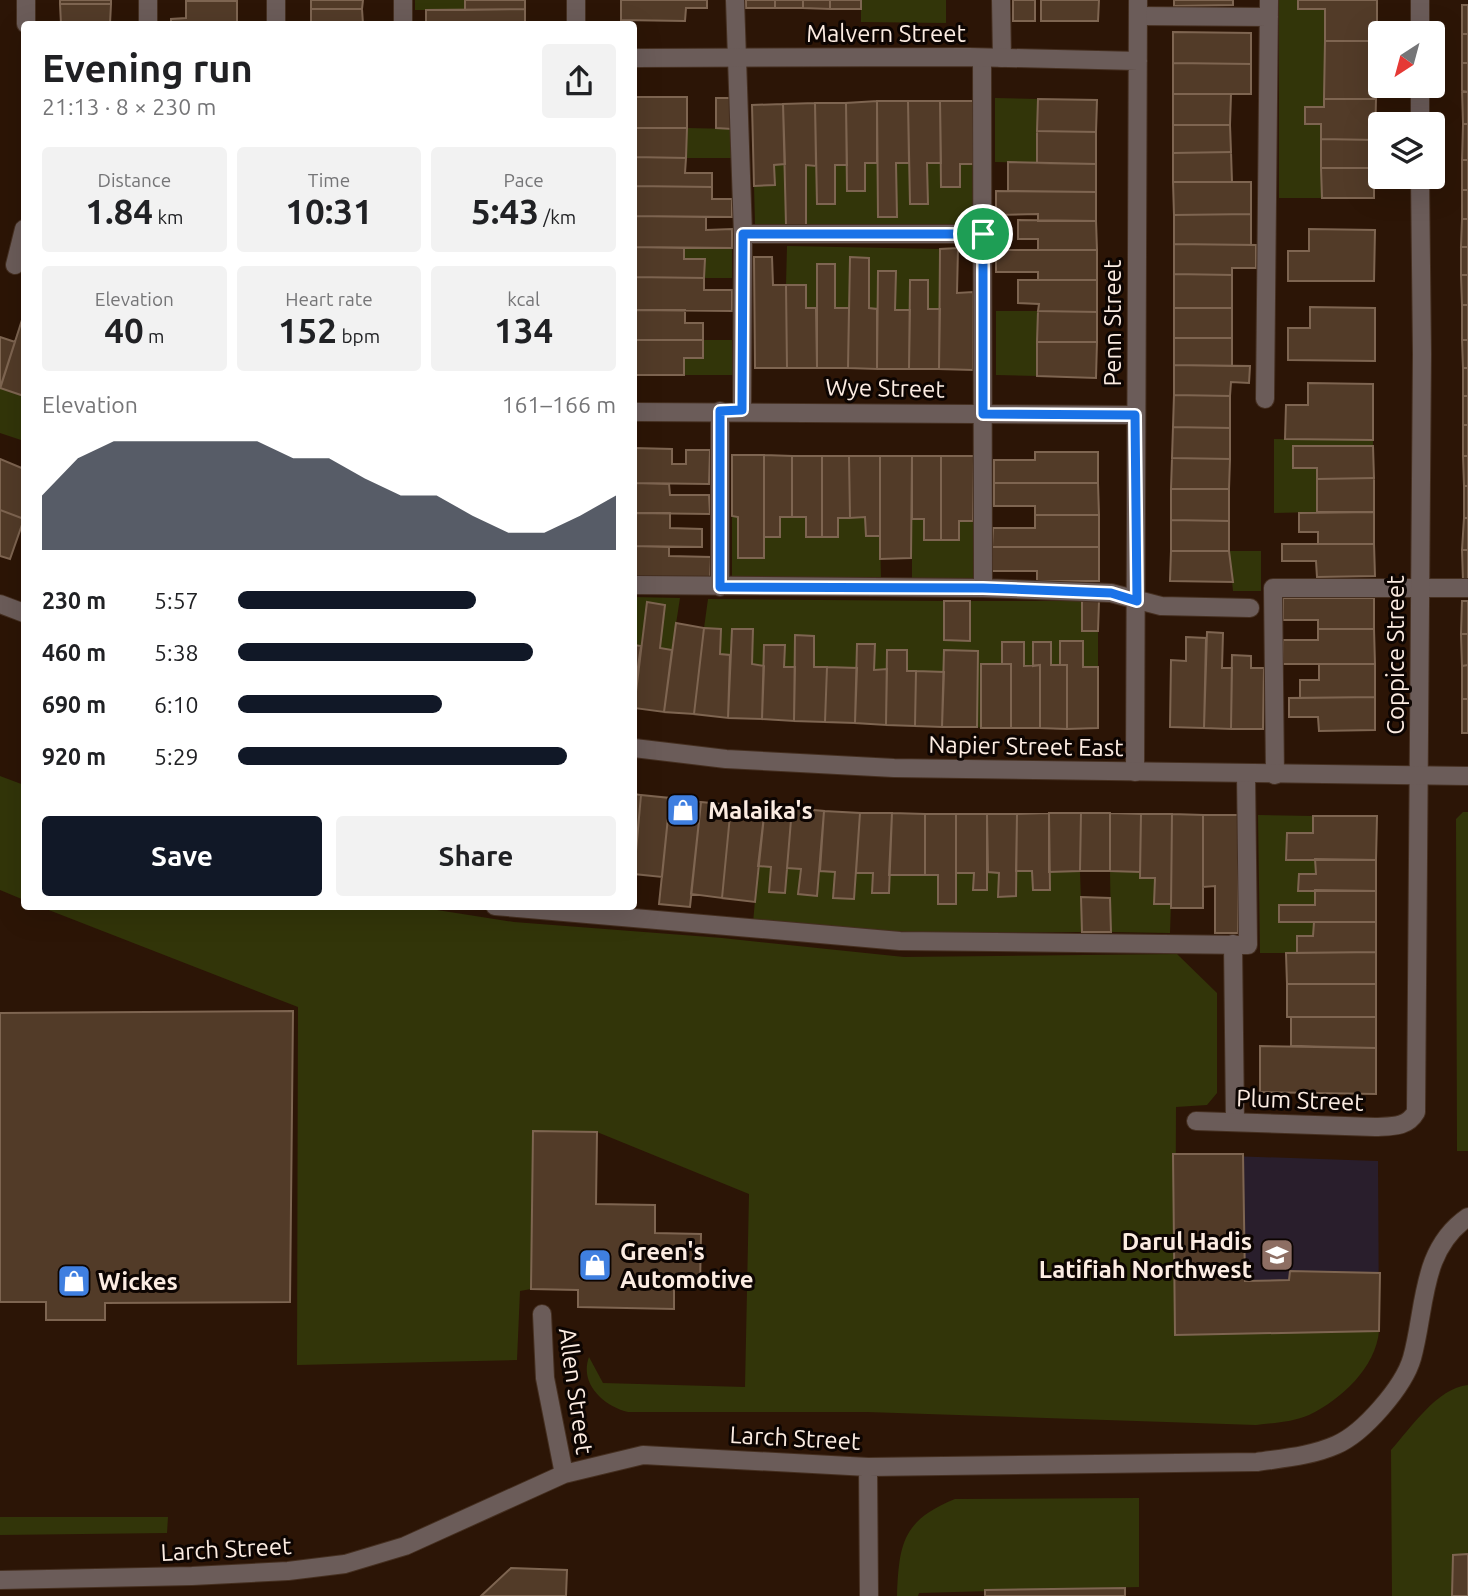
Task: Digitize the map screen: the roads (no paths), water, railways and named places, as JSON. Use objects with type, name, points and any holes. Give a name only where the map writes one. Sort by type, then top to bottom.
[{"type":"street","points":[[26,0],[26,21]]},
{"type":"street","points":[[148,0],[148,21]]},
{"type":"street","points":[[276,0],[276,21]]},
{"type":"street","points":[[403,0],[403,21]]},
{"type":"street","points":[[576,0],[576,21]]},
{"type":"street","points":[[735,0],[743,234],[742,410]]},
{"type":"street","points":[[1001,0],[1002,58]]},
{"type":"street","points":[[1420,0],[1420,21]]},
{"type":"street","points":[[1138,8],[1269,9],[1265,399]]},
{"type":"street","name":"Penn Street","points":[[1135,772],[1138,8]]},
{"type":"street","name":"Malvern Street","points":[[637,58],[1002,58],[1138,61]]},
{"type":"street","points":[[982,58],[983,588]]},
{"type":"street","name":"Coppice Street","points":[[1401,1125],[1411,1120],[1416,1112],[1418,1095],[1420,189]]},
{"type":"street","points":[[743,234],[983,234]]},
{"type":"street","points":[[13,264],[21,239]]},
{"type":"street","name":"Wye Street","points":[[637,412],[742,410],[1135,415]]},
{"type":"street","points":[[720,411],[720,587]]},
{"type":"street","points":[[637,585],[983,588],[1111,593],[1161,606],[1250,608]]},
{"type":"street","points":[[1275,775],[1273,588],[1468,588]]},
{"type":"street","points":[[0,604],[21,612]]},
{"type":"street","name":"Napier Street East","points":[[637,748],[726,759],[894,768],[1468,776]]},
{"type":"street","points":[[561,910],[901,941],[1248,945],[1246,774]]},
{"type":"street","points":[[1233,944],[1235,1121]]},
{"type":"street","name":"Plum Street","points":[[1196,1121],[1375,1127],[1401,1125]]},
{"type":"street","name":"Larch Street","points":[[0,1580],[219,1575],[345,1564],[405,1546],[564,1474],[643,1455],[867,1467],[1257,1462],[1298,1456],[1338,1444],[1395,1392],[1408,1371],[1426,1279],[1447,1236],[1466,1218]]},
{"type":"street","name":"Allen Street","points":[[542,1314],[545,1378],[564,1474]]},
{"type":"street","points":[[867,1467],[869,1596]]},
{"type":"place","name":"Malaika's","points":[[683,810]]},
{"type":"place","name":"Darul Hadis Latifiah Northwest","points":[[1277,1255]]},
{"type":"place","name":"Green's Automotive","points":[[595,1265]]},
{"type":"place","name":"Wickes","points":[[74,1281]]}]
